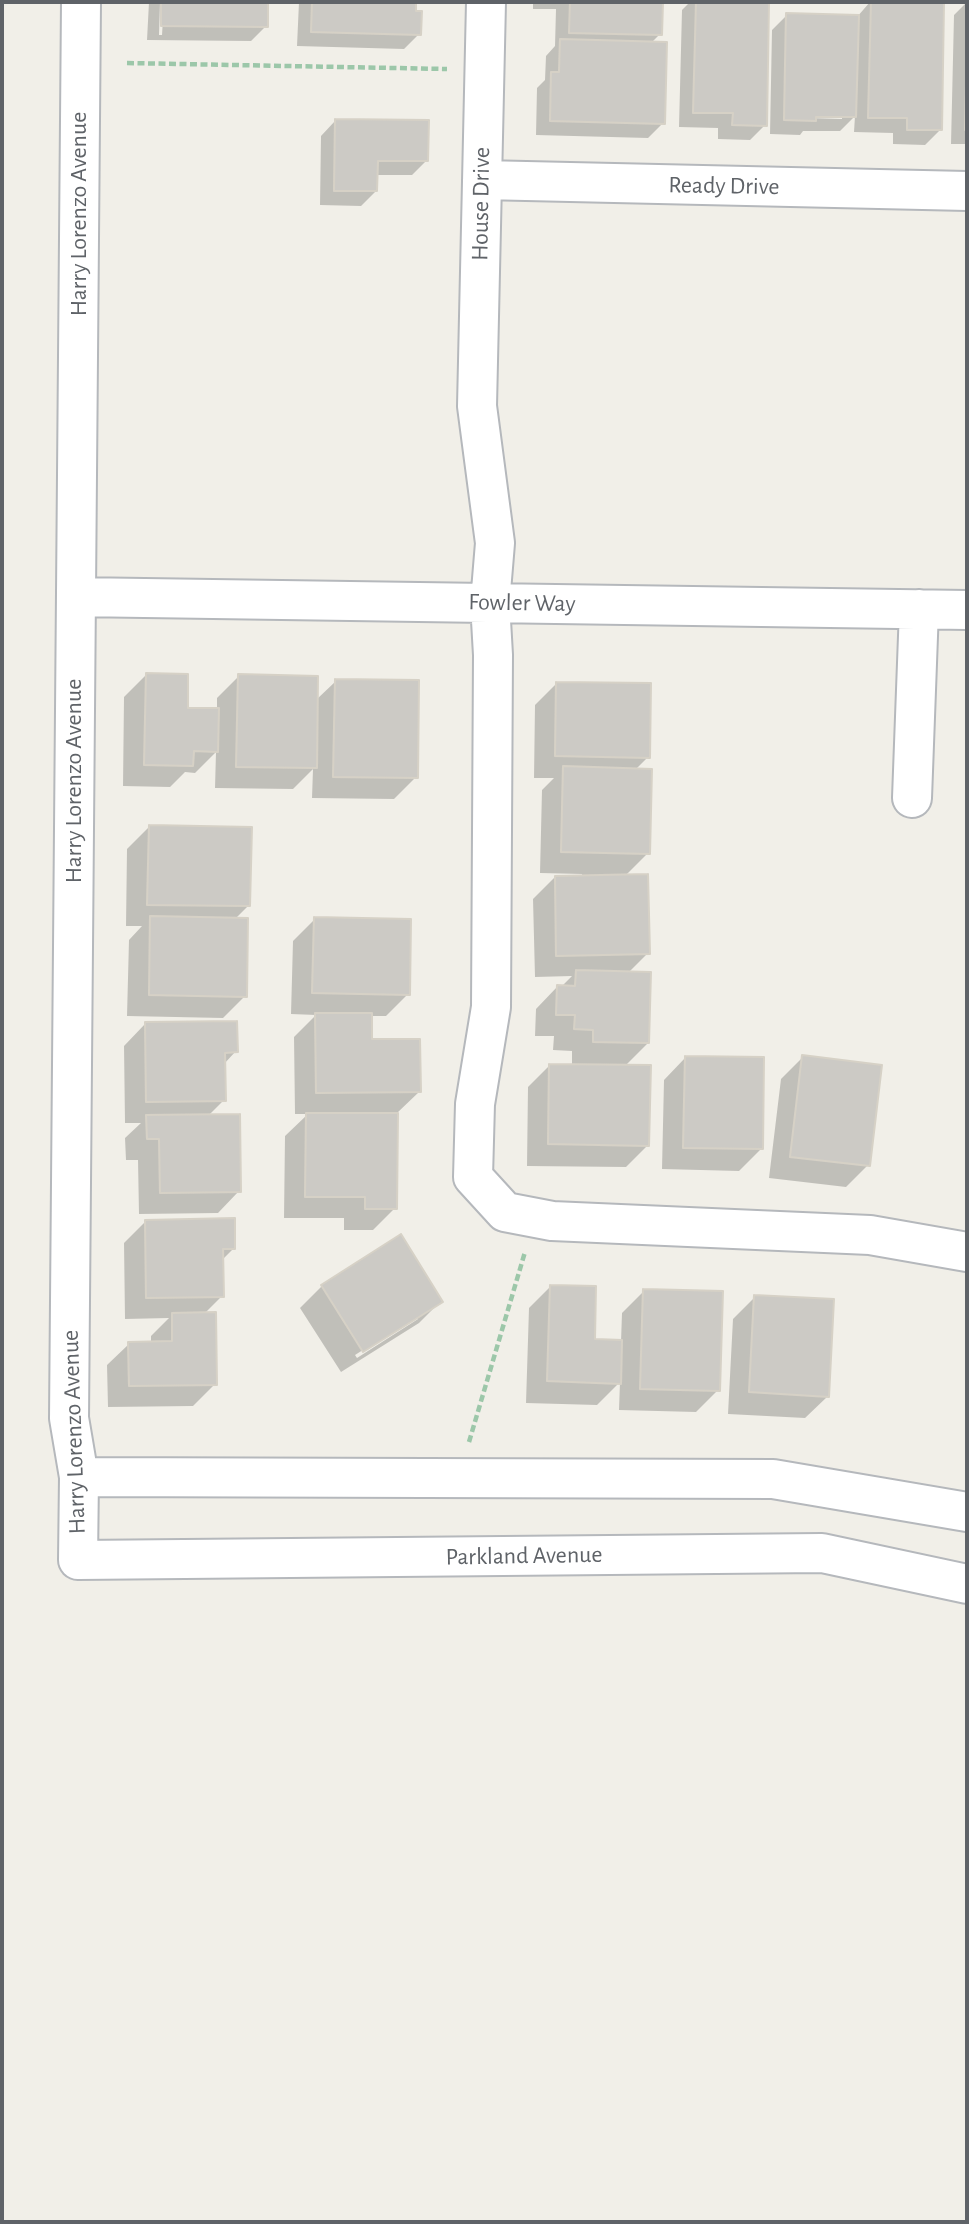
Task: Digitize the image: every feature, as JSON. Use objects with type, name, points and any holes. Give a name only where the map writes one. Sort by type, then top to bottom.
[{"type":"street","name":"Harry Lorenzo Avenue","points":[[78,1560],[79,1477],[69,1418],[81,2]]},
{"type":"street","name":"House Drive","points":[[486,2],[477,406],[495,543],[490,603],[493,655],[491,1007],[475,1104],[473,1177],[505,1212],[551,1222],[870,1235],[967,1252]]},
{"type":"street","name":"Ready Drive","points":[[482,180],[967,191]]},
{"type":"street","name":"Fowler Way","points":[[76,597],[967,610]]},
{"type":"street","points":[[912,798],[919,609]]},
{"type":"street","points":[[79,1477],[773,1479],[967,1512]]},
{"type":"street","name":"Parkland Avenue","points":[[78,1560],[822,1553],[967,1584]]},
{"type":"path","points":[[127,63],[447,69]]},
{"type":"path","points":[[468,1446],[520,1266],[539,1219]]},
{"type":"building","points":[[161,2],[268,2],[268,27],[161,26]]},
{"type":"building","points":[[312,2],[416,2],[416,11],[422,11],[421,35],[311,32]]},
{"type":"building","points":[[570,2],[663,2],[662,35],[569,33]]},
{"type":"building","points":[[696,2],[769,2],[767,126],[732,125],[733,113],[693,113]]},
{"type":"building","points":[[871,2],[944,2],[942,130],[907,130],[907,118],[868,118]]},
{"type":"building","points":[[786,13],[859,15],[856,117],[816,117],[816,121],[784,120]]},
{"type":"building","points":[[560,39],[667,42],[665,124],[550,121],[551,72],[559,72]]},
{"type":"building","points":[[967,42],[967,130],[965,130]]},
{"type":"building","points":[[335,119],[429,120],[428,161],[378,161],[377,191],[334,191]]},
{"type":"building","points":[[146,673],[188,674],[188,708],[219,708],[218,752],[194,751],[193,766],[144,765]]},
{"type":"building","points":[[238,674],[318,676],[317,768],[236,767]]},
{"type":"building","points":[[335,679],[419,680],[418,778],[333,777]]},
{"type":"building","points":[[556,682],[651,683],[650,758],[555,756]]},
{"type":"building","points":[[563,766],[652,769],[650,854],[561,852]]},
{"type":"building","points":[[149,825],[252,827],[250,906],[147,905]]},
{"type":"building","points":[[648,874],[650,954],[556,956],[555,876]]},
{"type":"building","points":[[150,916],[248,918],[247,997],[149,995]]},
{"type":"building","points":[[314,917],[411,919],[410,995],[312,993]]},
{"type":"building","points":[[576,970],[651,972],[649,1043],[593,1042],[593,1030],[574,1029],[575,1015],[556,1015],[557,985],[575,986]]},
{"type":"building","points":[[315,1013],[372,1013],[372,1039],[420,1039],[421,1092],[316,1093]]},
{"type":"building","points":[[237,1021],[238,1052],[225,1053],[226,1101],[146,1102],[145,1022]]},
{"type":"building","points":[[802,1055],[882,1065],[870,1166],[790,1157]]},
{"type":"building","points":[[685,1056],[764,1057],[763,1149],[683,1148]]},
{"type":"building","points":[[549,1064],[651,1065],[649,1146],[548,1144]]},
{"type":"building","points":[[306,1113],[398,1113],[397,1209],[365,1209],[365,1197],[305,1197]]},
{"type":"building","points":[[240,1114],[241,1192],[160,1193],[159,1139],[147,1139],[146,1115]]},
{"type":"building","points":[[235,1218],[235,1249],[223,1249],[224,1297],[146,1298],[145,1220]]},
{"type":"building","points":[[401,1234],[443,1302],[363,1352],[321,1285]]},
{"type":"building","points":[[550,1285],[596,1286],[595,1339],[622,1340],[621,1384],[547,1381]]},
{"type":"building","points":[[643,1289],[723,1291],[720,1391],[640,1389]]},
{"type":"building","points":[[754,1295],[834,1299],[829,1397],[749,1392]]},
{"type":"building","points":[[216,1312],[217,1385],[129,1386],[128,1342],[172,1341],[172,1313]]}]
